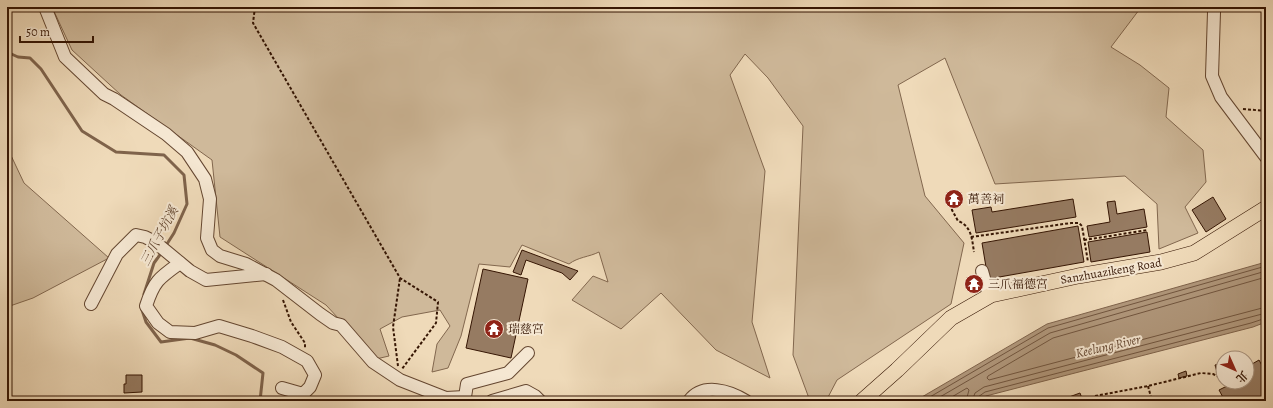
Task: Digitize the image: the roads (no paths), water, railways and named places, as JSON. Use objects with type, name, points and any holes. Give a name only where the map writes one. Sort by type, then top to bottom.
[{"type":"main road","name":"Sanzhuazikeng Road","points":[[862,401],[951,318],[991,295],[1064,279],[1161,262],[1194,253],[1266,208]]},
{"type":"street","points":[[45,7],[65,57],[104,94],[114,99],[166,134],[187,152],[205,179],[210,199],[207,238],[212,250],[220,256],[246,264],[271,277],[320,314],[341,325],[373,362],[400,380],[446,398],[466,399],[466,384],[508,372],[528,353]]},
{"type":"street","points":[[1212,7],[1214,12],[1212,76],[1220,97],[1266,157]]},
{"type":"street","points":[[91,304],[117,254],[136,235],[145,237],[158,245],[190,271],[206,280],[271,277]]},
{"type":"street","points":[[180,263],[162,276],[152,289],[146,306],[158,322],[170,332],[195,333],[219,326],[282,347],[307,361],[315,375],[310,388],[303,394],[282,388]]},
{"type":"street","points":[[982,272],[989,296]]},
{"type":"street","points":[[689,401],[692,397],[704,391],[719,390],[738,395],[746,401]]},
{"type":"street","points":[[492,401],[526,391],[540,401]]},
{"type":"water","name":"Keelung River","points":[[1266,262],[1266,322],[1253,327],[986,396],[979,401],[915,401],[1047,324]]},
{"type":"waterway","name":"三爪子坑溪","points":[[7,52],[18,57],[30,58],[41,69],[82,131],[116,152],[164,155],[184,175],[187,204],[174,233],[165,247]]},
{"type":"waterway","name":"三爪子坑溪","points":[[144,294],[154,263],[162,252]]},
{"type":"waterway","name":"三爪子坑溪","points":[[141,307],[146,322],[161,342],[190,338],[215,345],[236,355],[263,373],[260,401]]},
{"type":"place","name":"萬善祠","points":[[954,199]]},
{"type":"place","name":"三爪福德宮","points":[[974,284]]},
{"type":"place","name":"瑞慈宮","points":[[494,329]]}]
